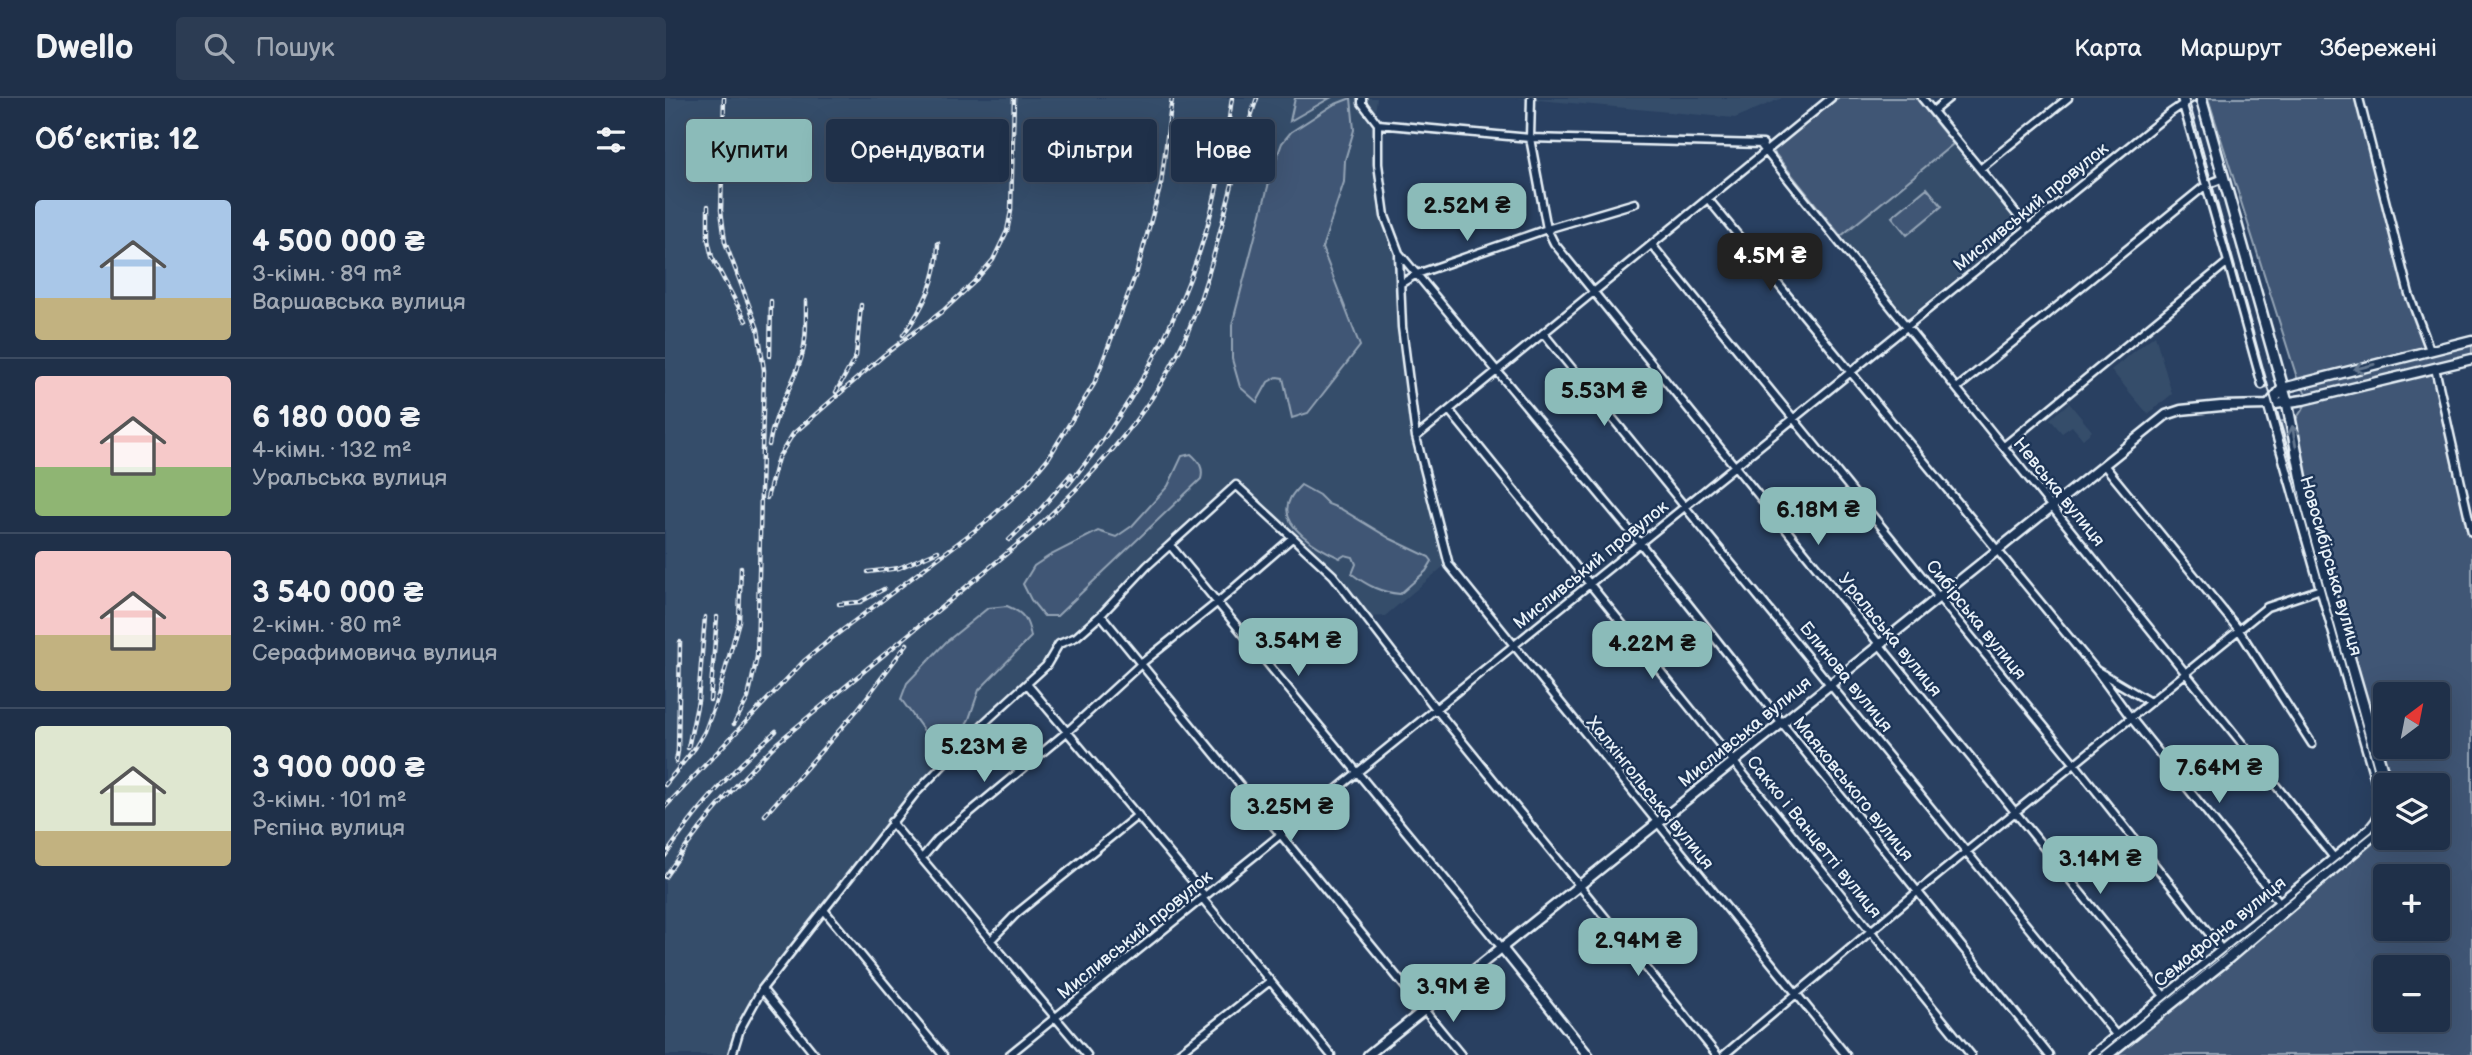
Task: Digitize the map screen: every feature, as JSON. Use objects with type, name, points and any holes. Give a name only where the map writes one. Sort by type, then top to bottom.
[{"type":"main road","name":"Новосибірська вулиця","points":[[2201,98],[2287,402],[2316,543],[2383,773]]},
{"type":"main road","points":[[2269,405],[2283,388]]},
{"type":"main road","name":"Новосибірська вулиця","points":[[2269,405],[2382,805],[2379,820],[2368,836]]},
{"type":"main road","points":[[2285,463],[2298,460]]},
{"type":"main road","points":[[2368,836],[2373,833]]},
{"type":"main road","name":"Семафорна вулиця","points":[[2107,1055],[2119,1040],[2165,997],[2335,859],[2368,836]]},
{"type":"main road","name":"Семафорна вулиця","points":[[2094,1055],[2119,1040],[2225,961],[2368,836]]},
{"type":"street","points":[[1362,98],[1362,103],[1378,124],[1529,138],[1774,145]]},
{"type":"street","name":"Уральська вулиця","points":[[1531,98],[1529,138],[1547,229],[1554,243],[2165,997]]},
{"type":"street","points":[[1416,437],[1831,98]]},
{"type":"street","points":[[1922,98],[2028,228]]},
{"type":"street","points":[[1933,111],[1949,98]]},
{"type":"street","points":[[1980,169],[2068,98]]},
{"type":"street","name":"Мисливський провулок","points":[[1009,1055],[2182,101],[2192,98]]},
{"type":"street","points":[[2359,98],[2409,294],[2435,368],[2472,532]]},
{"type":"street","points":[[2182,101],[2262,385]]},
{"type":"street","name":"Маяковського вулиця","points":[[1378,124],[1378,164],[1385,216],[1399,253],[1640,543],[2049,1055]]},
{"type":"street","name":"Невська вулиця","points":[[1760,144],[2335,859]]},
{"type":"street","points":[[1957,388],[2206,185],[2224,178]]},
{"type":"street","points":[[1708,198],[2096,670],[2131,718],[2280,903]]},
{"type":"street","points":[[1400,284],[1417,274],[1547,229],[1635,203]]},
{"type":"street","name":"Сибірська вулиця","points":[[1652,245],[2074,763],[2223,951]]},
{"type":"street","name":"Халхінгольська вулиця","points":[[1399,253],[1402,327],[1416,437],[1449,565],[1846,1055]]},
{"type":"street","points":[[2004,446],[2228,262]]},
{"type":"street","name":"Блинова вулиця","points":[[1543,333],[2119,1040]]},
{"type":"street","points":[[2283,388],[2472,340]]},
{"type":"street","name":"Мисливська вулиця","points":[[1368,1055],[2172,412],[2302,400],[2472,359]]},
{"type":"street","points":[[2290,414],[2302,400]]},
{"type":"street","name":"Сакко і Ванцетті вулиця","points":[[1449,410],[1971,1055]]},
{"type":"street","points":[[2103,465],[2239,630],[2312,744]]},
{"type":"street","points":[[732,1055],[740,1029],[761,989],[891,822],[956,750],[1046,666],[1059,644],[1076,637],[1101,615],[1147,566],[1236,485],[1333,575],[1436,709],[1717,1055]]},
{"type":"street","points":[[922,858],[938,839],[1068,731],[1142,663],[1293,538]]},
{"type":"street","points":[[1170,545],[1588,1055]]},
{"type":"street","points":[[1724,1055],[1917,892],[2239,630],[2273,604],[2321,589]]},
{"type":"street","points":[[1101,615],[1461,1055]]},
{"type":"street","points":[[2096,670],[2150,702]]},
{"type":"street","points":[[1027,684],[1138,815],[1331,1055]]},
{"type":"street","points":[[991,940],[1016,915],[1138,815]]},
{"type":"street","points":[[891,822],[1087,1055]]},
{"type":"street","points":[[824,910],[943,1055]]},
{"type":"street","points":[[1176,1055],[1271,981]]},
{"type":"street","points":[[761,989],[815,1055]]},
{"type":"shaded area","points":[[665,98],[1377,98],[1373,165],[1381,218],[1395,255],[1398,327],[1411,439],[1444,566],[1385,616],[1370,617],[1336,572],[1237,478],[1144,563],[1098,612],[1074,633],[1056,641],[1043,663],[980,721],[911,792],[758,987],[736,1027],[728,1055],[665,1055]]},
{"type":"shaded area","points":[[1295,98],[1330,98],[1290,121]]},
{"type":"shaded area","points":[[1351,98],[1354,130],[1345,160],[1344,182],[1322,248],[1360,346],[1308,413],[1292,418],[1283,378],[1277,377],[1268,382],[1257,402],[1240,387],[1232,359],[1232,325],[1269,182],[1275,182],[1275,163],[1282,143],[1291,132],[1333,105]]},
{"type":"shaded area","points":[[1517,98],[1782,98],[1735,118]]},
{"type":"shaded area","points":[[1838,98],[1916,98],[1953,144],[1841,236],[1773,151]]},
{"type":"shaded area","points":[[2208,98],[2359,98],[2409,294],[2430,350],[2472,340],[2472,359],[2435,368],[2472,532],[2472,1055],[2089,1055],[2373,823],[2373,850],[2450,850],[2450,773],[2373,774],[2271,423],[2296,419],[2310,398],[2299,384]]},
{"type":"shaded area","points":[[1953,144],[2021,226],[1907,318],[1841,236]]},
{"type":"shaded area","points":[[1927,188],[1942,206],[1907,235],[1892,217]]},
{"type":"shaded area","points":[[2155,335],[2172,394],[2148,414],[2111,370]]},
{"type":"shaded area","points":[[2069,403],[2092,431],[2083,439],[2072,426],[2062,433],[2050,419]]},
{"type":"shaded area","points":[[1191,454],[1200,465],[1201,479],[1057,616],[1044,616],[1023,584],[1034,566],[1098,531],[1116,537],[1132,526],[1168,486],[1182,456]]},
{"type":"shaded area","points":[[1301,485],[1319,495],[1328,504],[1429,557],[1432,561],[1426,571],[1400,594],[1380,590],[1352,574],[1356,564],[1353,557],[1345,555],[1340,558],[1332,554],[1294,527],[1287,509],[1291,497]]},
{"type":"shaded area","points":[[1007,606],[1024,618],[1031,637],[979,690],[961,733],[949,745],[935,746],[901,699],[907,683],[946,642],[988,608]]},
{"type":"tram line","points":[[2098,1055],[2372,832],[2382,820],[2385,808],[2188,98]]},
{"type":"railway","points":[[724,98],[721,210],[725,242],[758,329],[764,370],[757,657],[748,698],[734,724]]},
{"type":"railway","points":[[767,498],[778,458],[793,434],[884,355],[944,310],[993,260],[1007,231],[1011,211],[1014,98]]},
{"type":"railway","points":[[665,807],[804,661],[986,522],[1025,486],[1049,457],[1094,384],[1137,271],[1161,184],[1172,98]]},
{"type":"railway","points":[[1068,485],[1129,401],[1178,309],[1191,277],[1212,208],[1232,98]]},
{"type":"railway","points":[[665,877],[718,807],[777,743],[1029,535],[1093,471],[1132,425],[1166,375],[1193,319],[1257,98]]},
{"type":"railway","points":[[708,206],[708,240],[712,257],[746,321]]},
{"type":"railway","points":[[903,335],[928,292],[938,243]]},
{"type":"railway","points":[[770,356],[771,301]]},
{"type":"railway","points":[[769,445],[802,355],[806,332],[806,301]]},
{"type":"railway","points":[[836,392],[856,356],[861,305]]},
{"type":"railway","points":[[1009,540],[1071,474]]},
{"type":"railway","points":[[868,572],[899,568],[938,551]]},
{"type":"railway","points":[[665,785],[695,748],[705,731],[717,699],[739,621],[741,567]]},
{"type":"railway","points":[[839,604],[860,602],[884,589]]},
{"type":"railway","points":[[688,748],[698,701],[705,617]]},
{"type":"railway","points":[[710,700],[717,617]]},
{"type":"railway","points":[[676,762],[680,642]]},
{"type":"railway","points":[[765,815],[858,709],[907,644]]},
{"type":"railway","points":[[665,856],[716,790],[776,731]]}]
